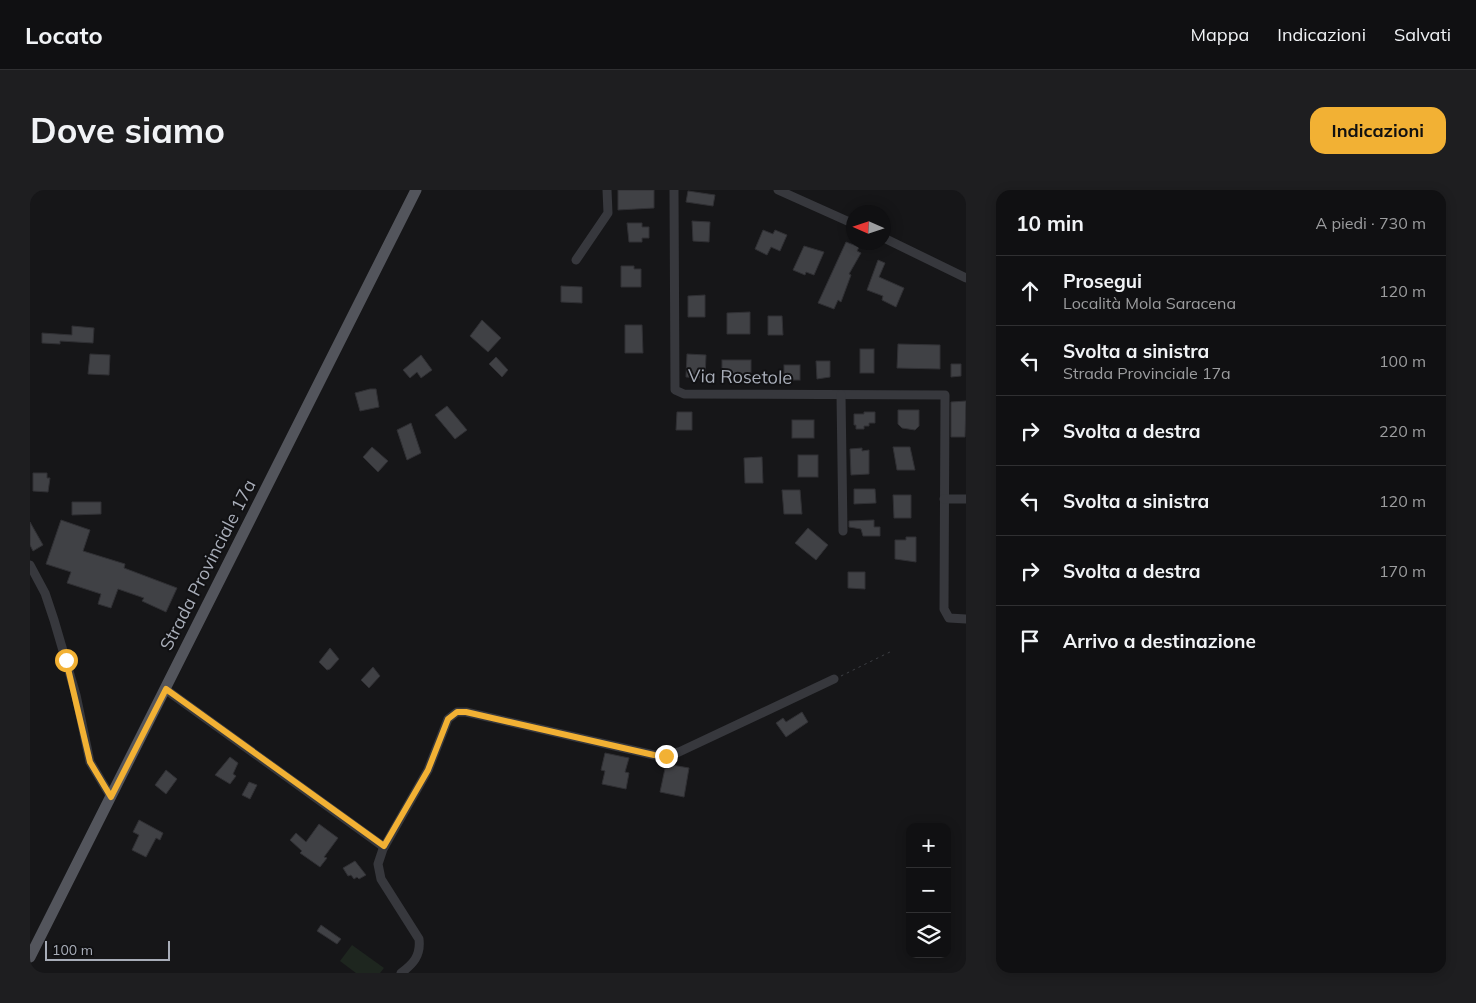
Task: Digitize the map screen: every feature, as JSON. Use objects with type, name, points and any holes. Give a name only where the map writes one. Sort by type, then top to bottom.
[{"type":"main road","name":"Strada Provinciale 17a","points":[[30,957],[166,689],[398,222],[416,190]]},
{"type":"street","points":[[576,260],[608,213],[607,190]]},
{"type":"street","name":"Via Rosetole","points":[[674,190],[675,390],[684,394],[945,395],[944,499]]},
{"type":"street","points":[[778,190],[846,220]]},
{"type":"street","points":[[891,241],[966,278]]},
{"type":"street","points":[[841,394],[842,532]]},
{"type":"street","points":[[966,499],[944,499],[944,612],[949,618],[966,619]]},
{"type":"street","points":[[30,566],[45,593],[54,620],[76,695],[90,762],[111,797]]},
{"type":"street","points":[[401,973],[414,962],[420,945],[417,935],[380,879],[378,864],[384,846],[428,770],[448,719],[457,712],[466,712],[654,755],[666,756],[679,752],[834,679]]},
{"type":"street","points":[[166,689],[384,846]]},
{"type":"path","points":[[834,679],[892,651]]},
{"type":"shaded area","points":[[352,945],[384,968],[380,973],[356,973],[340,961]]},
{"type":"building","points":[[618,190],[654,190],[654,208],[618,210]]},
{"type":"building","points":[[688,191],[715,195],[713,206],[686,202]]},
{"type":"building","points":[[692,221],[710,222],[709,242],[693,241]]},
{"type":"building","points":[[627,223],[642,223],[642,227],[649,227],[649,238],[642,238],[642,242],[629,242]]},
{"type":"building","points":[[763,230],[773,234],[775,230],[787,235],[780,251],[771,247],[767,255],[755,249]]},
{"type":"building","points":[[846,242],[846,250],[858,250],[861,253],[849,274],[851,275],[841,302],[838,300],[834,309],[818,303]]},
{"type":"building","points":[[804,246],[824,252],[814,275],[806,272],[805,275],[793,270]]},
{"type":"building","points":[[878,260],[885,263],[879,277],[904,288],[896,307],[882,300],[883,296],[867,290]]},
{"type":"building","points":[[621,266],[634,266],[634,269],[641,269],[641,287],[621,287]]},
{"type":"building","points":[[561,286],[582,287],[582,303],[561,302]]},
{"type":"building","points":[[705,295],[705,317],[688,317],[688,296]]},
{"type":"building","points":[[750,312],[750,334],[727,334],[727,313]]},
{"type":"building","points":[[768,316],[782,316],[783,335],[768,335]]},
{"type":"building","points":[[482,320],[501,338],[488,352],[470,336]]},
{"type":"building","points":[[625,325],[642,325],[643,353],[625,353]]},
{"type":"building","points":[[72,326],[94,328],[93,343],[60,341],[60,344],[42,343],[42,333],[72,335]]},
{"type":"building","points":[[898,344],[940,345],[940,369],[897,368]]},
{"type":"building","points":[[860,349],[874,349],[874,373],[860,373]]},
{"type":"building","points":[[90,354],[110,355],[109,375],[88,374]]},
{"type":"building","points":[[687,354],[706,355],[705,378],[686,377]]},
{"type":"building","points":[[421,355],[432,370],[421,378],[417,372],[410,378],[403,370]]},
{"type":"building","points":[[496,357],[508,370],[502,377],[489,364]]},
{"type":"building","points":[[722,360],[751,360],[751,376],[722,376]]},
{"type":"building","points":[[816,361],[830,361],[830,377],[817,379]]},
{"type":"building","points":[[951,364],[961,364],[961,376],[951,377]]},
{"type":"building","points":[[784,365],[800,365],[800,380],[784,380]]},
{"type":"building","points":[[376,389],[379,407],[360,411],[355,393]]},
{"type":"building","points":[[966,401],[965,437],[951,437],[951,402]]},
{"type":"building","points":[[447,406],[467,430],[455,439],[435,415]]},
{"type":"building","points":[[898,410],[919,410],[919,426],[915,430],[902,428],[898,424]]},
{"type":"building","points":[[677,412],[692,412],[692,430],[676,430]]},
{"type":"building","points":[[864,412],[875,412],[875,423],[869,423],[869,426],[864,426],[864,429],[856,429],[854,414],[864,414]]},
{"type":"building","points":[[792,420],[814,420],[814,438],[792,438]]},
{"type":"building","points":[[411,423],[421,453],[407,460],[397,430]]},
{"type":"building","points":[[372,447],[388,461],[378,472],[363,457]]},
{"type":"building","points":[[893,447],[910,447],[915,470],[897,470]]},
{"type":"building","points":[[862,448],[862,451],[869,450],[869,474],[851,475],[850,449]]},
{"type":"building","points":[[798,455],[818,455],[818,477],[798,477]]},
{"type":"building","points":[[762,457],[763,483],[745,483],[744,458]]},
{"type":"building","points":[[33,473],[47,473],[47,478],[50,478],[48,492],[33,491]]},
{"type":"building","points":[[854,489],[875,489],[876,503],[854,504]]},
{"type":"building","points":[[782,490],[800,490],[802,514],[784,514]]},
{"type":"building","points":[[893,495],[911,495],[911,518],[894,518]]},
{"type":"building","points":[[72,502],[101,502],[101,514],[72,515]]},
{"type":"building","points":[[61,520],[90,530],[83,551],[125,564],[124,568],[177,588],[166,612],[142,601],[144,598],[118,589],[111,608],[98,604],[101,594],[67,583],[71,572],[46,564]]},
{"type":"building","points":[[874,520],[874,527],[880,527],[880,536],[863,536],[861,529],[849,527],[849,521]]},
{"type":"building","points":[[30,522],[43,545],[33,551],[30,545]]},
{"type":"building","points":[[808,528],[828,545],[816,560],[795,543]]},
{"type":"building","points":[[906,537],[916,537],[916,562],[895,559],[895,540],[906,540]]},
{"type":"building","points":[[848,572],[865,572],[865,589],[848,588]]},
{"type":"building","points":[[330,648],[339,659],[327,670],[319,662]]},
{"type":"building","points":[[373,667],[380,676],[369,688],[361,680]]},
{"type":"building","points":[[802,712],[808,722],[786,737],[776,723],[783,718],[786,722]]},
{"type":"building","points":[[605,753],[629,758],[625,772],[629,773],[626,789],[602,784],[605,771],[601,770]]},
{"type":"building","points":[[230,757],[238,763],[233,774],[236,776],[230,784],[215,775]]},
{"type":"building","points":[[666,764],[689,768],[684,797],[660,792]]},
{"type":"building","points":[[166,770],[177,779],[166,794],[155,785]]},
{"type":"building","points":[[249,782],[257,785],[250,799],[242,795]]},
{"type":"building","points":[[139,820],[163,833],[160,840],[156,838],[146,857],[132,850],[139,835],[133,832]]},
{"type":"building","points":[[319,824],[338,838],[324,857],[327,858],[320,867],[300,853],[302,851],[290,840],[296,833],[306,842]]},
{"type":"building","points":[[355,861],[366,875],[359,879],[357,877],[354,879],[351,875],[348,876],[343,868]]},
{"type":"building","points":[[321,925],[341,939],[337,944],[317,931]]},
{"type":"route","points":[[66,660],[80,711],[90,762],[111,797],[166,689],[384,846],[424,778],[448,719],[457,712],[466,712],[654,755],[666,756]]}]
